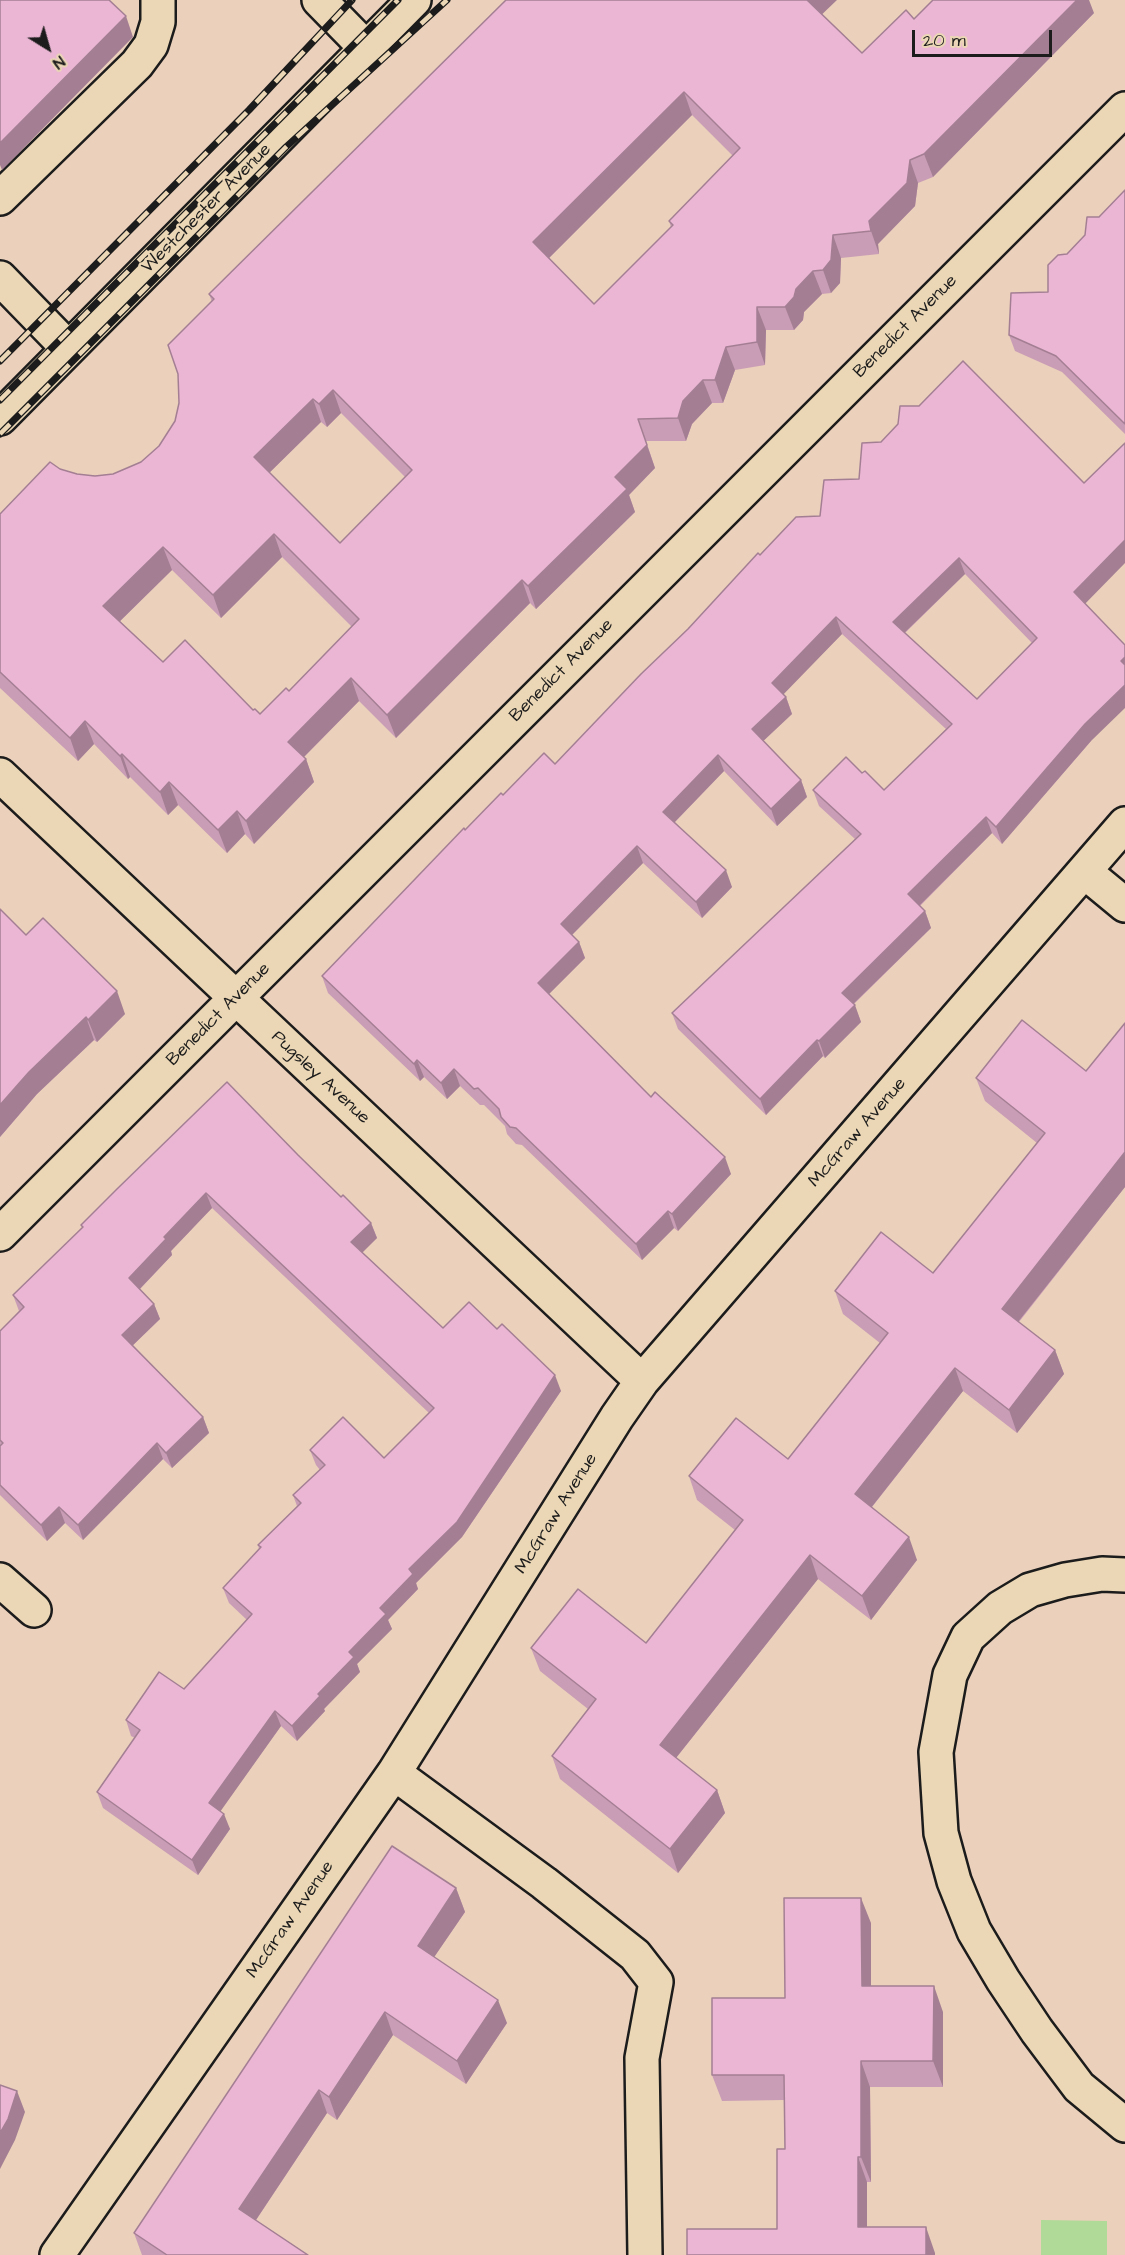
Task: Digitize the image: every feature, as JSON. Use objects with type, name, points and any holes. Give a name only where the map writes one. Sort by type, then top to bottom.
[{"type":"street","points":[[0,198],[137,64],[151,45],[158,22],[158,0]]},
{"type":"street","points":[[319,0],[366,48]]},
{"type":"street","name":"Westchester Avenue","points":[[0,418],[414,0]]},
{"type":"street","name":"Benedict Avenue","points":[[0,1234],[1125,109]]},
{"type":"street","points":[[0,278],[68,348]]},
{"type":"street","name":"Pugsley Avenue","points":[[0,775],[642,1381]]},
{"type":"street","name":"McGraw Avenue","points":[[57,2255],[394,1773],[617,1417],[642,1381],[1125,824]]},
{"type":"street","points":[[1084,872],[1125,905]]},
{"type":"street","points":[[1125,1575],[1102,1574],[1065,1580],[1030,1590],[1000,1608],[968,1637],[950,1675],[936,1752],[941,1833],[954,1881],[974,1930],[1003,1980],[1037,2031],[1080,2087],[1125,2125]]},
{"type":"street","points":[[0,1580],[34,1610]]},
{"type":"street","points":[[394,1773],[544,1883],[635,1955],[656,1982],[642,2058],[645,2255]]},
{"type":"green space","points":[[1041,2220],[1107,2221],[1107,2255],[1041,2255]]},
{"type":"building","points":[[0,0],[109,0],[126,16],[0,143]]},
{"type":"building","points":[[506,0],[807,0],[862,53],[906,10],[914,19],[933,0],[1077,0],[924,154],[910,160],[907,183],[869,221],[871,231],[833,235],[831,260],[823,270],[813,271],[796,289],[794,297],[785,307],[757,307],[757,342],[726,347],[715,380],[703,380],[683,401],[678,418],[638,419],[647,445],[615,477],[627,489],[528,586],[522,580],[387,715],[351,678],[288,742],[306,759],[246,821],[237,811],[218,830],[169,782],[160,792],[85,721],[70,738],[0,672],[0,514],[50,462],[60,469],[77,474],[95,476],[113,474],[141,462],[159,446],[175,421],[179,403],[178,374],[168,345],[214,299],[209,294]],"holes":[[[684,92],[740,148],[669,221],[673,225],[594,304],[533,242]],[[333,390],[412,470],[340,543],[254,457],[313,399],[319,404]],[[274,534],[359,619],[289,691],[286,688],[260,714],[255,709],[253,710],[185,640],[163,662],[103,606],[163,547],[213,595]]]},
{"type":"building","points":[[1125,190],[1125,424],[1056,356],[1009,335],[1011,293],[1048,292],[1048,265],[1058,255],[1067,254],[1085,235],[1087,217],[1099,217]]},
{"type":"building","points":[[963,361],[1084,483],[1125,443],[1125,540],[1074,592],[1125,645],[1125,657],[1121,661],[1125,665],[1125,685],[1085,724],[996,827],[986,817],[908,894],[925,911],[842,993],[855,1005],[819,1041],[817,1040],[760,1099],[672,1013],[861,834],[813,790],[846,757],[862,773],[865,771],[884,790],[952,724],[836,617],[772,683],[786,697],[752,729],[801,780],[771,809],[718,755],[663,812],[726,870],[696,902],[637,846],[561,924],[579,942],[538,983],[651,1097],[655,1092],[725,1157],[672,1214],[668,1211],[636,1244],[516,1128],[510,1127],[501,1117],[499,1109],[478,1088],[474,1089],[454,1069],[441,1083],[417,1060],[414,1064],[322,976],[464,828],[465,830],[501,793],[503,795],[544,753],[555,764],[641,674],[688,629],[758,553],[760,555],[796,517],[820,516],[824,480],[859,479],[862,443],[881,442],[898,424],[900,406],[919,406]],"holes":[[[959,558],[1037,638],[977,699],[893,622]]]},
{"type":"building","points":[[0,909],[26,935],[43,918],[117,991],[88,1020],[86,1017],[29,1072],[0,1105]]},
{"type":"building","points":[[1022,1020],[1086,1071],[1125,1023],[1125,1152],[1002,1309],[1055,1350],[1009,1410],[955,1368],[855,1494],[909,1537],[862,1596],[810,1555],[660,1745],[717,1790],[670,1849],[552,1756],[596,1699],[531,1648],[578,1589],[646,1643],[743,1520],[689,1476],[736,1418],[788,1459],[888,1333],[835,1291],[881,1232],[933,1273],[1045,1133],[976,1078]]},
{"type":"building","points":[[227,1082],[298,1155],[371,1223],[351,1242],[443,1328],[469,1302],[497,1329],[502,1324],[555,1375],[457,1522],[409,1569],[413,1574],[380,1608],[386,1614],[349,1652],[354,1657],[318,1694],[320,1696],[292,1726],[275,1711],[209,1803],[224,1814],[192,1860],[97,1792],[140,1730],[126,1720],[159,1672],[184,1689],[252,1614],[223,1588],[261,1547],[258,1545],[301,1503],[293,1495],[325,1465],[310,1450],[343,1417],[384,1458],[434,1408],[206,1193],[129,1278],[154,1304],[122,1335],[203,1417],[166,1453],[157,1443],[78,1525],[59,1507],[41,1525],[0,1485],[0,1446],[3,1443],[0,1440],[0,1331],[24,1307],[13,1295]]},
{"type":"building","points":[[392,1846],[456,1888],[418,1946],[498,2000],[457,2061],[385,2012],[329,2097],[319,2090],[239,2209],[308,2255],[167,2255],[134,2233]]},
{"type":"building","points":[[784,1898],[861,1898],[862,1986],[934,1986],[933,2061],[861,2061],[861,2157],[858,2157],[858,2227],[926,2227],[926,2255],[687,2255],[687,2229],[777,2229],[777,2149],[785,2149],[784,2075],[712,2075],[712,1998],[785,1998]]},
{"type":"building","points":[[0,2085],[17,2091],[8,2119],[0,2133]]},
{"type":"railway","points":[[0,361],[249,110],[352,0]]},
{"type":"railway","points":[[0,400],[398,0]]},
{"type":"railway","points":[[0,434],[286,147],[447,0]]}]
